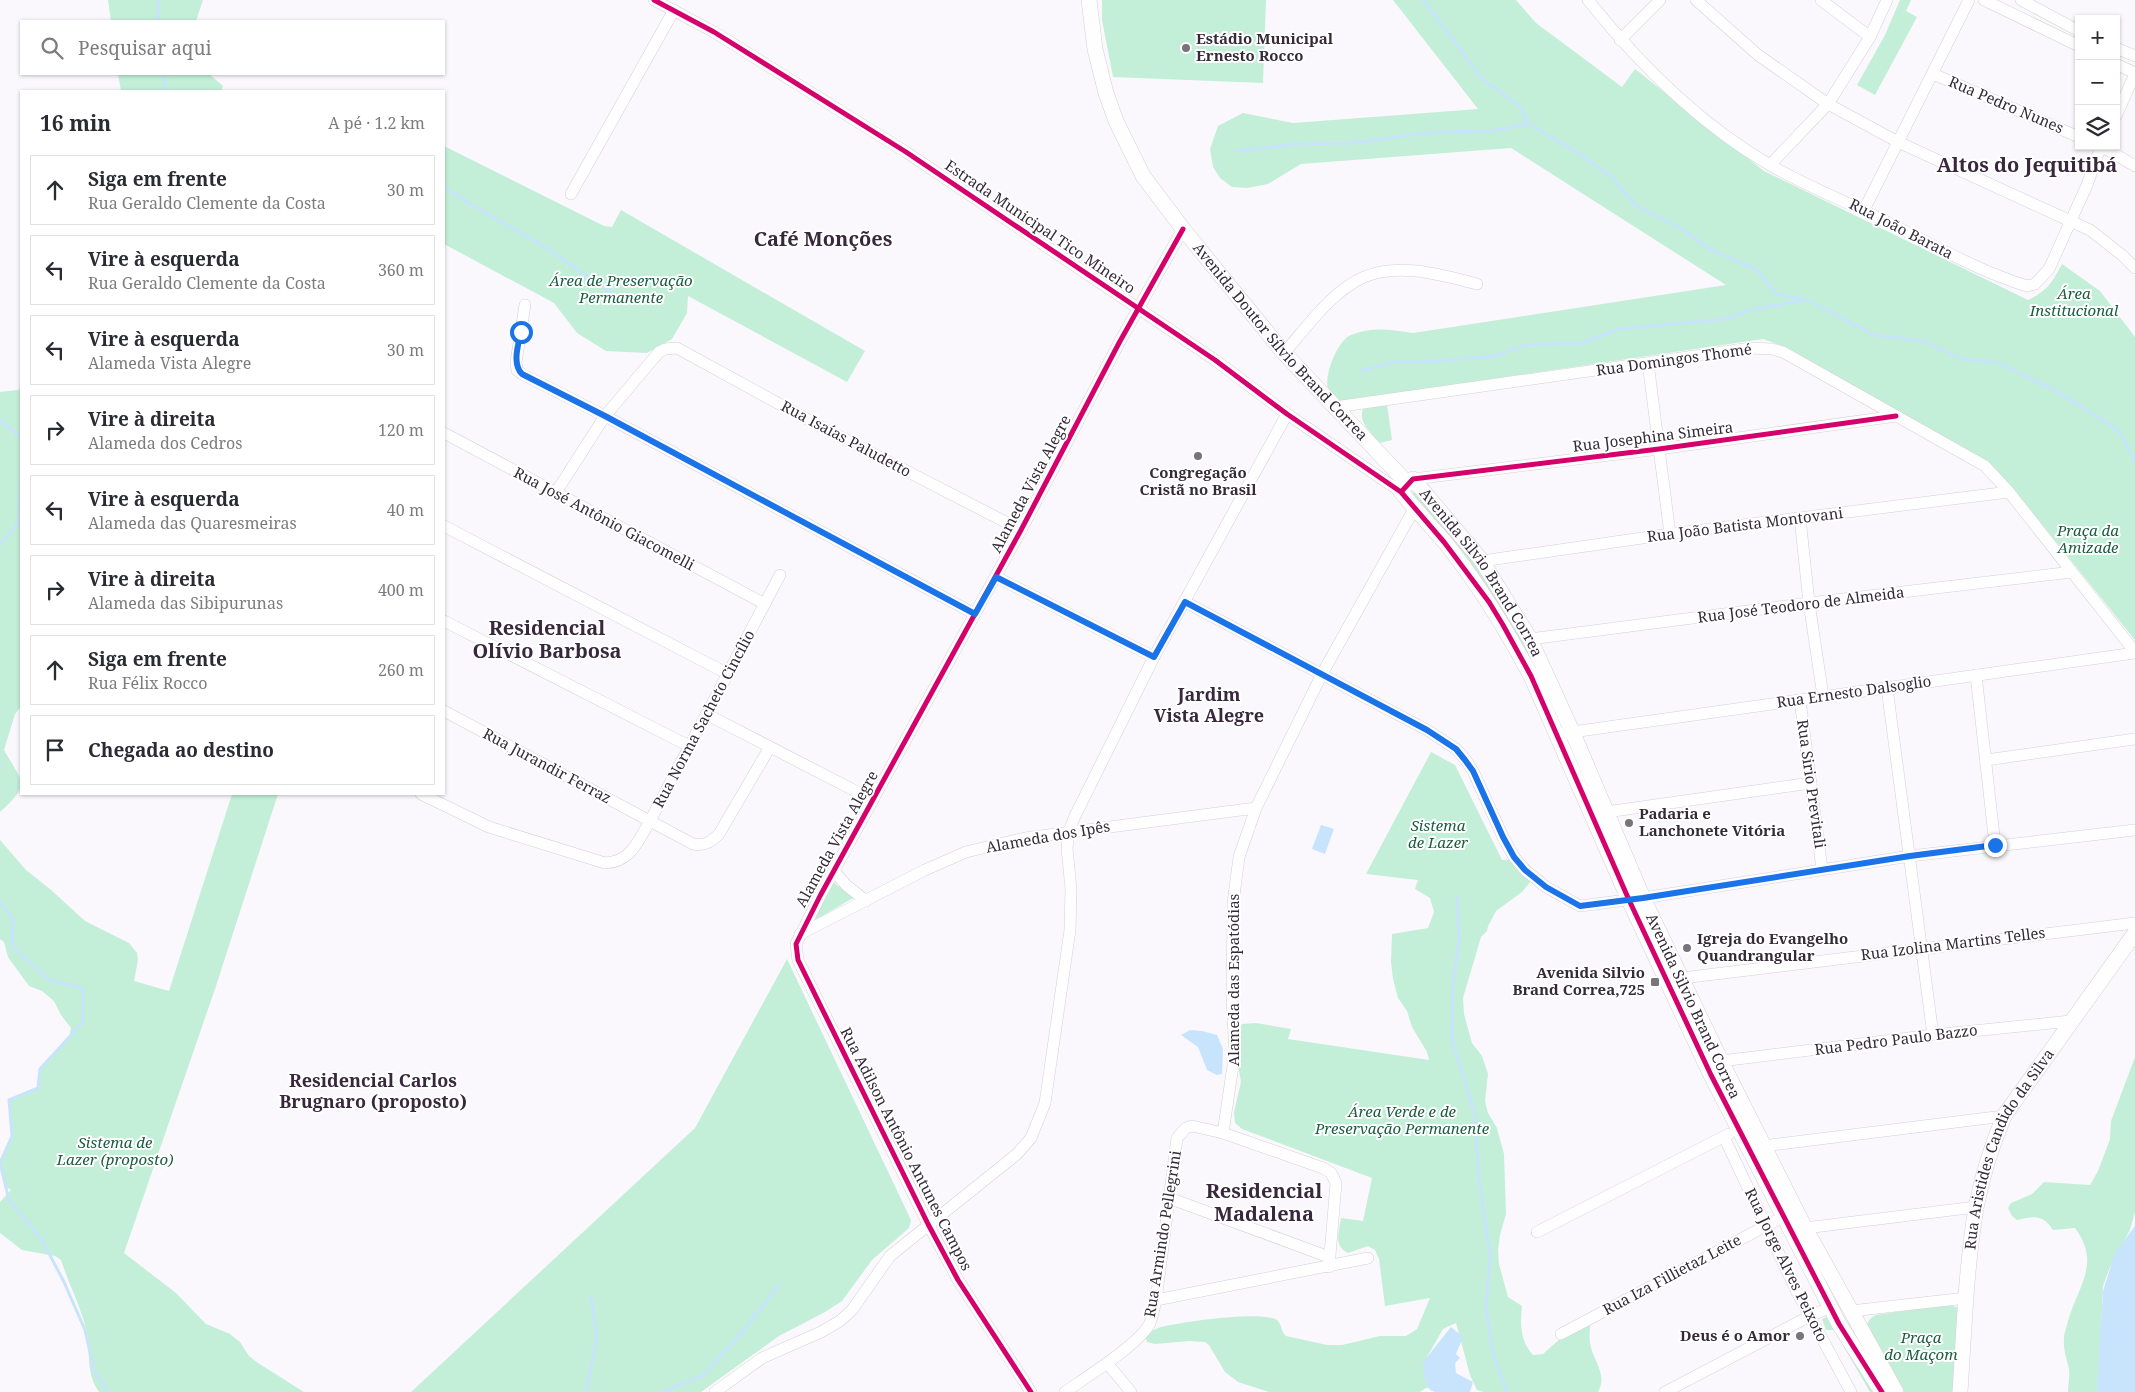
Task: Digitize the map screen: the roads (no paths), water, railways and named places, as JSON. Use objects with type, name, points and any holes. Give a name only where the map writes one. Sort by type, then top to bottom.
[{"type":"main road","name":"Avenida Doutor Sílvio Brand Correa","points":[[1089,0],[1098,66],[1116,121],[1143,176],[1183,229],[1284,353],[1407,485]]},
{"type":"main road","name":"Avenida Silvio Brand Correa","points":[[1407,485],[1414,509],[1444,542],[1503,625],[1531,676],[1556,734],[1636,899],[1711,1075],[1839,1324],[1882,1392]]},
{"type":"main road","name":"Avenida Silvio Brand Correa","points":[[1407,485],[1482,561],[1530,639],[1606,812],[1636,899],[1682,978],[1763,1146],[1896,1392]]},
{"type":"main road","name":"Rua Aristides Candido da Silva","points":[[1960,1392],[1966,1298],[1976,1207],[1989,1156],[2004,1116],[2135,934]]},
{"type":"street","name":"Estrada Municipal Tico Mineiro","points":[[654,0],[674,10],[862,123],[1215,360],[1287,414],[1407,485]]},
{"type":"street","name":"Rua João Barata","points":[[1588,0],[1620,40],[1678,98],[1734,141],[1770,165],[1864,210],[1965,262],[2011,281],[2027,286],[2035,284],[2049,269],[2070,222]]},
{"type":"street","points":[[1620,40],[1660,0]]},
{"type":"street","points":[[1696,0],[1758,55],[1828,104],[1898,142],[2090,230],[2105,240],[2135,268]]},
{"type":"street","points":[[1821,0],[1870,37]]},
{"type":"street","points":[[1770,165],[1828,104],[1870,37],[1887,0]]},
{"type":"street","points":[[1864,210],[1969,0]]},
{"type":"street","points":[[1984,0],[2075,44]]},
{"type":"street","points":[[2021,0],[2074,29],[2063,38]]},
{"type":"street","points":[[571,194],[674,10]]},
{"type":"street","points":[[2120,50],[2135,56]]},
{"type":"street","points":[[2120,66],[2135,73],[2120,107]]},
{"type":"street","name":"Rua Pedro Nunes","points":[[1933,74],[2075,135]]},
{"type":"street","points":[[2070,222],[2087,185],[2100,150]]},
{"type":"street","points":[[2108,150],[2135,166]]},
{"type":"street","name":"Alameda Vista Alegre","points":[[800,934],[996,577],[1138,308],[1183,229]]},
{"type":"street","points":[[1284,353],[1326,306],[1346,288],[1364,277],[1383,272],[1408,271],[1439,274],[1477,284]]},
{"type":"street","points":[[525,305],[517,350],[517,370],[522,374],[605,416],[975,614]]},
{"type":"street","name":"Rua Isaías Paludetto","points":[[605,416],[659,352],[671,348],[683,349],[824,429],[1021,530]]},
{"type":"street","name":"Rua Domingos Thomé","points":[[1335,407],[1751,348],[1772,349],[1783,352],[1985,466],[2009,492],[2135,653]]},
{"type":"street","points":[[1648,363],[1670,534]]},
{"type":"street","points":[[715,1392],[762,1358],[821,1332],[840,1320],[852,1310],[890,1256],[1017,1154],[1031,1138],[1046,1103],[1070,930],[1070,889],[1067,859],[1069,831],[1154,657],[1287,414]]},
{"type":"street","points":[[555,494],[605,416]]},
{"type":"street","name":"Rua Josephina Simeira","points":[[1407,485],[1896,416]]},
{"type":"street","name":"Rua José Antônio Giacomelli","points":[[445,434],[555,494],[765,604]]},
{"type":"street","name":"Rua João Batista Montovani","points":[[1482,561],[1670,534],[2009,492]]},
{"type":"street","name":"Alameda das Espatódias","points":[[1223,1133],[1235,1052],[1232,1000],[1236,878],[1239,857],[1256,808],[1322,674],[1414,509]]},
{"type":"street","points":[[1800,518],[1809,603],[1823,696]]},
{"type":"street","points":[[445,527],[728,674]]},
{"type":"street","name":"Rua José Teodoro de Almeida","points":[[1530,639],[2072,572]]},
{"type":"street","name":"Rua Norma Sacheto Cincílio","points":[[423,795],[489,827],[605,863],[622,860],[630,855],[650,821],[780,575]]},
{"type":"street","points":[[996,577],[1154,657]]},
{"type":"street","points":[[1185,602],[1427,730],[1456,749],[1473,771],[1514,857],[1525,870],[1546,887],[1580,906],[1910,856],[2135,830]]},
{"type":"street","points":[[445,622],[689,746]]},
{"type":"street","name":"Rua Ernesto Dalsoglio","points":[[1572,731],[2135,653]]},
{"type":"street","points":[[1976,675],[1995,845]]},
{"type":"street","points":[[1887,688],[1933,1035]]},
{"type":"street","name":"Rua Sirio Previtali","points":[[1800,700],[1822,869]]},
{"type":"street","name":"Rua Jurandir Ferraz","points":[[445,712],[693,844],[701,845],[711,842],[719,834],[770,747]]},
{"type":"street","points":[[706,714],[873,800]]},
{"type":"street","points":[[1556,734],[1572,731]]},
{"type":"street","points":[[1986,760],[2135,739]]},
{"type":"street","points":[[1606,812],[1811,783]]},
{"type":"street","name":"Alameda dos Ipês","points":[[800,934],[966,852],[1024,838],[1069,831],[1256,808]]},
{"type":"street","name":"Alameda Vista Alegre","points":[[834,871],[846,885],[866,901]]},
{"type":"street","name":"Rua Izolina Martins Telles","points":[[1682,978],[2135,923]]},
{"type":"street","name":"Rua Adilson Antônio Antunes Campos","points":[[800,934],[796,944],[798,960],[928,1224],[958,1280],[1032,1392]]},
{"type":"street","name":"Rua Pedro Paulo Bazzo","points":[[1721,1061],[1933,1035],[2071,1021]]},
{"type":"street","points":[[1763,1146],[2004,1116]]},
{"type":"street","name":"Rua Armindo Pellegrini","points":[[1065,1392],[1107,1363],[1145,1332],[1150,1324],[1156,1300],[1178,1138],[1186,1128],[1192,1126],[1223,1133]]},
{"type":"street","points":[[1537,1232],[1738,1129]]},
{"type":"street","points":[[1223,1133],[1323,1168],[1331,1173],[1336,1183],[1329,1262]]},
{"type":"street","name":"Rua Jorge Alves Peixoto","points":[[1724,1137],[1810,1316],[1851,1392]]},
{"type":"street","points":[[1169,1198],[1329,1262]]},
{"type":"street","points":[[1806,1228],[1976,1207]]},
{"type":"street","name":"Rua Iza Fillietaz Leite","points":[[1561,1334],[1783,1217]]},
{"type":"street","points":[[1156,1300],[1329,1262],[1368,1258]]},
{"type":"street","points":[[1851,1311],[1966,1298]]},
{"type":"street","points":[[1664,1392],[1810,1316],[1831,1307]]},
{"type":"street","points":[[1107,1363],[1132,1392]]},
{"type":"water","points":[[1321,825],[1334,829],[1325,854],[1312,849]]},
{"type":"water","points":[[1190,1030],[1217,1035],[1223,1049],[1222,1074],[1217,1075],[1207,1070],[1198,1047],[1181,1035]]},
{"type":"water","points":[[2135,1226],[2135,1392],[2097,1392],[2103,1291],[2115,1253]]},
{"type":"water","points":[[1451,1327],[1463,1337],[1456,1354],[1460,1358],[1455,1363],[1456,1373],[1473,1382],[1470,1392],[1435,1392],[1430,1390],[1425,1380],[1423,1362]]},
{"type":"waterway","points":[[158,0],[158,20]]},
{"type":"waterway","points":[[1423,0],[1483,80],[1519,105],[1529,124],[1573,150],[1611,176],[1636,206],[1682,229],[1709,249],[1756,269],[1776,294],[1807,300],[1874,335],[1923,341],[1962,359],[1999,363],[2058,392],[2118,430],[2135,461]]},
{"type":"waterway","points":[[162,75],[167,90]]},
{"type":"waterway","points":[[1236,151],[1296,144],[1352,143],[1435,132],[1492,131],[1528,124]]},
{"type":"waterway","points":[[445,188],[550,251],[615,294]]},
{"type":"waterway","points":[[1361,371],[1393,362],[1426,362],[1495,356],[1526,345],[1581,343],[1619,329],[1726,319],[1749,310],[1804,300]]},
{"type":"waterway","points":[[0,420],[20,436]]},
{"type":"waterway","points":[[0,544],[19,522],[20,503]]},
{"type":"waterway","points":[[1457,897],[1459,941],[1453,984],[1452,1040],[1475,1115],[1479,1178],[1490,1257],[1486,1308],[1493,1353],[1507,1392]]},
{"type":"waterway","points":[[0,902],[13,919],[12,946],[49,980],[83,988],[83,1022],[40,1069],[38,1088],[9,1100],[12,1136],[0,1163],[9,1200],[42,1240],[64,1282],[85,1330],[94,1370],[108,1392]]},
{"type":"waterway","points":[[662,1392],[702,1376],[740,1335],[779,1285]]},
{"type":"waterway","points":[[586,1392],[597,1337],[591,1296]]},
{"type":"place","name":"Estádio Municipal Ernesto Rocco","points":[[1186,48]]},
{"type":"place","name":"Congregação Cristã no Brasil","points":[[1198,456]]},
{"type":"place","name":"Padaria e Lanchonete Vitória","points":[[1629,823]]},
{"type":"place","name":"Igreja do Evangelho Quandrangular","points":[[1687,948]]},
{"type":"place","name":"Avenida Silvio Brand Correa,725","points":[[1655,982]]},
{"type":"place","name":"Deus é o Amor","points":[[1800,1336]]},
{"type":"district","name":"Altos do Jequitibá","points":[[2027,165]]},
{"type":"district","name":"Café Monções","points":[[823,239]]},
{"type":"district","name":"Residencial Olívio Barbosa","points":[[547,640]]},
{"type":"district","name":"Jardim Vista Alegre","points":[[1209,705]]},
{"type":"district","name":"Residencial Carlos Brugnaro (proposto)","points":[[373,1091]]},
{"type":"district","name":"Residencial Madalena","points":[[1264,1202]]},
{"type":"park label","name":"Área de Preservação Permanente","points":[[621,290]]},
{"type":"park label","name":"Área Institucional","points":[[2074,302]]},
{"type":"park label","name":"Praça da Amizade","points":[[2088,540]]},
{"type":"park label","name":"Sistema de Lazer","points":[[1438,834]]},
{"type":"park label","name":"Área Verde e de Preservação Permanente","points":[[1402,1120]]},
{"type":"park label","name":"Sistema de Lazer (proposto)","points":[[115,1152]]},
{"type":"park label","name":"Praça do Maçom","points":[[1921,1346]]}]
